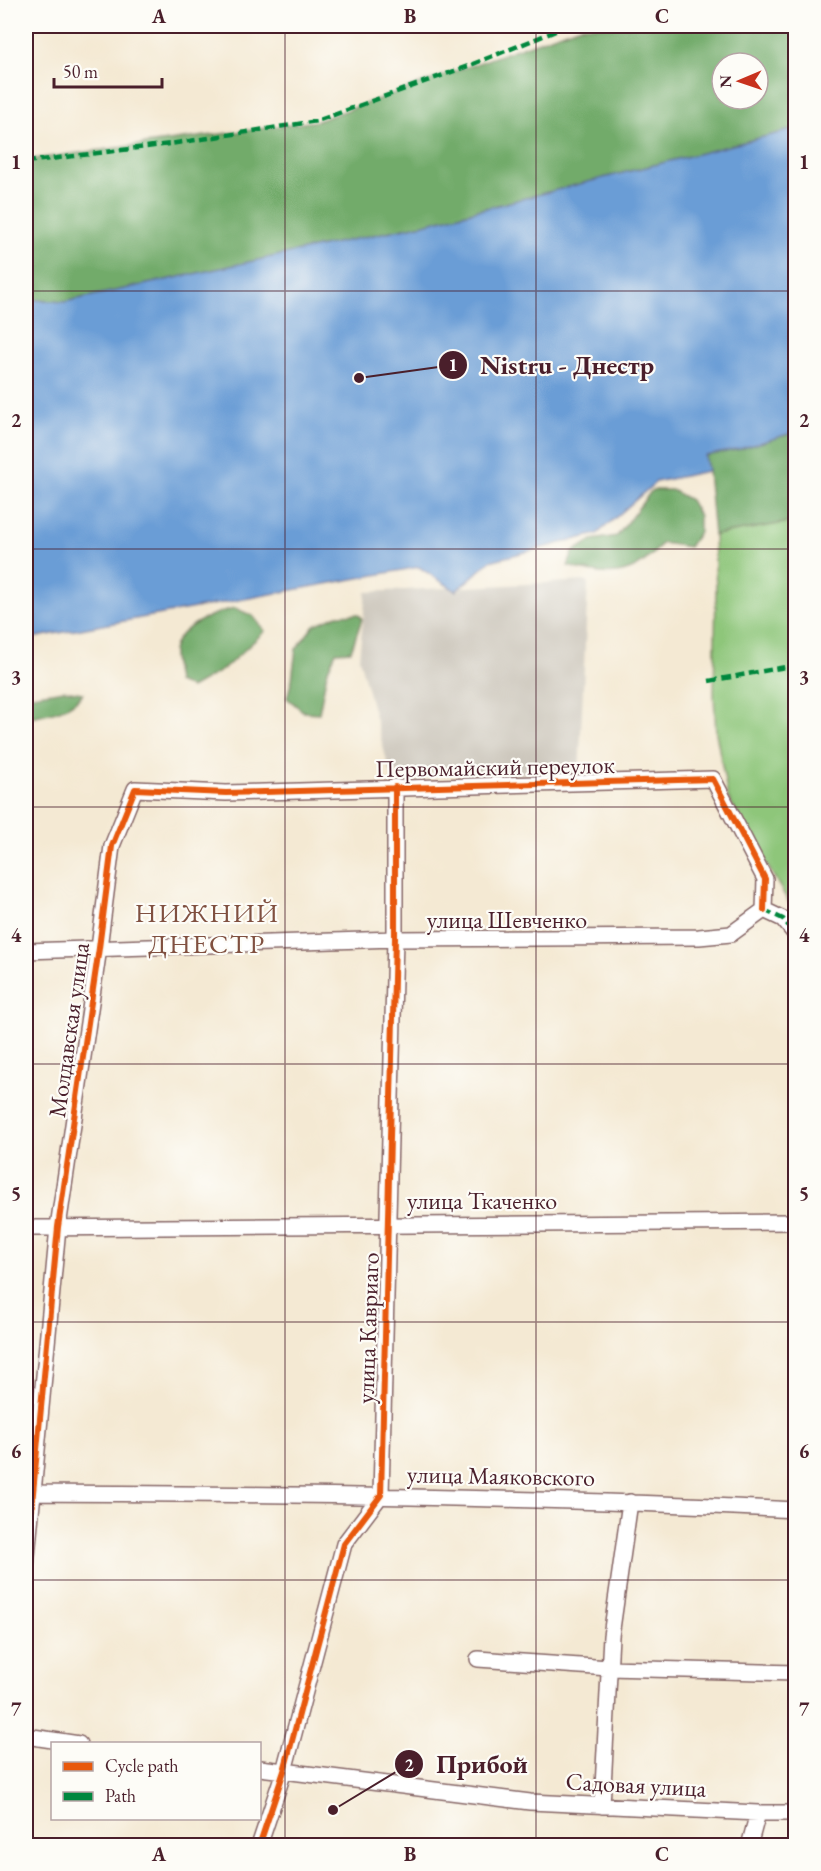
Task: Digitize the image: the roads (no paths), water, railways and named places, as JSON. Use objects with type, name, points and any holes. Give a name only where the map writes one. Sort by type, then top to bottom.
[{"type":"street","name":"Первомайский переулок","points":[[135,789],[226,793],[713,779],[765,879],[764,910]]},
{"type":"street","name":"улица Кавриаго","points":[[381,1495],[395,939],[395,787]]},
{"type":"street","name":"Молдавская улица","points":[[26,1567],[29,1493],[58,1227],[112,846],[135,789]]},
{"type":"street","points":[[764,910],[783,920],[795,935]]},
{"type":"street","name":"улица Шевченко","points":[[26,951],[395,939],[699,937],[731,934],[764,910]]},
{"type":"street","name":"улица Ткаченко","points":[[26,1228],[795,1222]]},
{"type":"street","name":"улица Маяковского","points":[[29,1493],[381,1495],[630,1502],[795,1510]]},
{"type":"street","points":[[259,1845],[284,1771],[344,1544],[381,1495]]},
{"type":"street","points":[[602,1806],[611,1636],[630,1502]]},
{"type":"street","points":[[478,1659],[609,1668],[795,1673]]},
{"type":"street","points":[[26,1736],[71,1742]]},
{"type":"street","name":"Садовая улица","points":[[261,1768],[530,1802],[795,1813]]},
{"type":"street","points":[[749,1845],[758,1813]]},
{"type":"water","points":[[795,129],[795,432],[740,449],[705,456],[708,471],[656,482],[597,534],[490,561],[456,591],[419,567],[26,639],[26,299],[64,302],[424,224]]},
{"type":"place","name":"Nistru - Днестр","points":[[359,378]]},
{"type":"place","name":"Прибой","points":[[333,1810]]},
{"type":"district","name":"НИЖНИЙ ДНЕСТР","points":[[207,928]]}]
